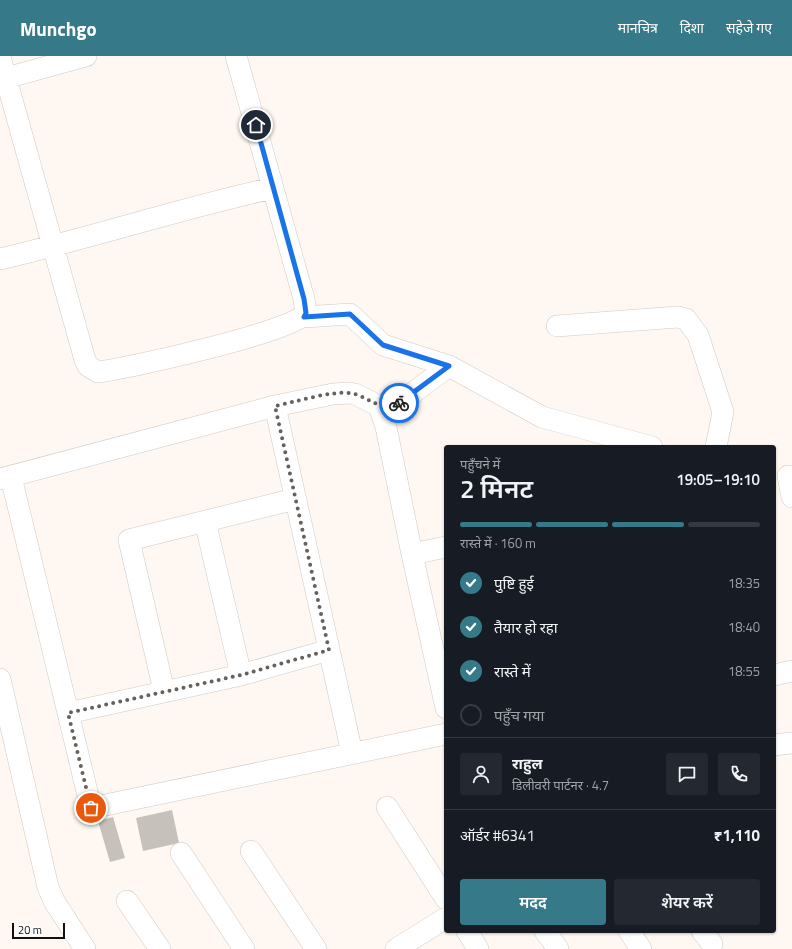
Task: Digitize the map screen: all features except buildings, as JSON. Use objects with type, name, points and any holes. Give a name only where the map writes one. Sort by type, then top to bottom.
[{"type":"street","points":[[6,78],[86,56]]},
{"type":"street","points":[[236,56],[304,299],[306,313],[304,317]]},
{"type":"street","points":[[0,57],[85,360],[88,366],[98,372],[223,345],[287,325],[304,317],[350,314],[383,345],[449,366],[542,417],[645,445]]},
{"type":"street","points":[[0,259],[227,198],[273,188]]},
{"type":"street","points":[[558,326],[678,317],[686,319],[698,335],[723,412],[716,445]]},
{"type":"street","points":[[444,734],[91,808],[68,713],[6,478],[275,406],[349,393],[379,406],[387,406],[401,402],[449,366]]},
{"type":"street","points":[[275,406],[352,753]]},
{"type":"street","points":[[379,406],[386,427],[444,699]]},
{"type":"street","points":[[785,476],[792,497]]},
{"type":"street","points":[[164,691],[129,540],[295,499]]},
{"type":"street","points":[[205,521],[241,675]]},
{"type":"street","points":[[412,554],[444,548]]},
{"type":"street","points":[[68,713],[241,675],[329,650]]},
{"type":"street","points":[[776,674],[792,671]]},
{"type":"street","points":[[0,679],[48,887],[54,901],[85,949]]},
{"type":"street","points":[[776,745],[792,743]]},
{"type":"street","points":[[387,807],[444,896]]},
{"type":"street","points":[[250,851],[316,949]]},
{"type":"street","points":[[181,853],[244,949]]},
{"type":"street","points":[[127,901],[160,949]]},
{"type":"street","points":[[396,949],[444,919]]},
{"type":"street","points":[[468,933],[478,949]]},
{"type":"street","points":[[546,933],[558,949]]},
{"type":"street","points":[[630,933],[641,949]]},
{"type":"way so far","points":[[91,808],[68,713],[241,675],[329,650],[275,406],[333,394],[349,393],[355,394],[379,406],[395,405],[399,403]]},
{"type":"route","points":[[256,125],[306,306],[306,313],[304,317],[350,314],[383,345],[449,366],[399,403]]}]
